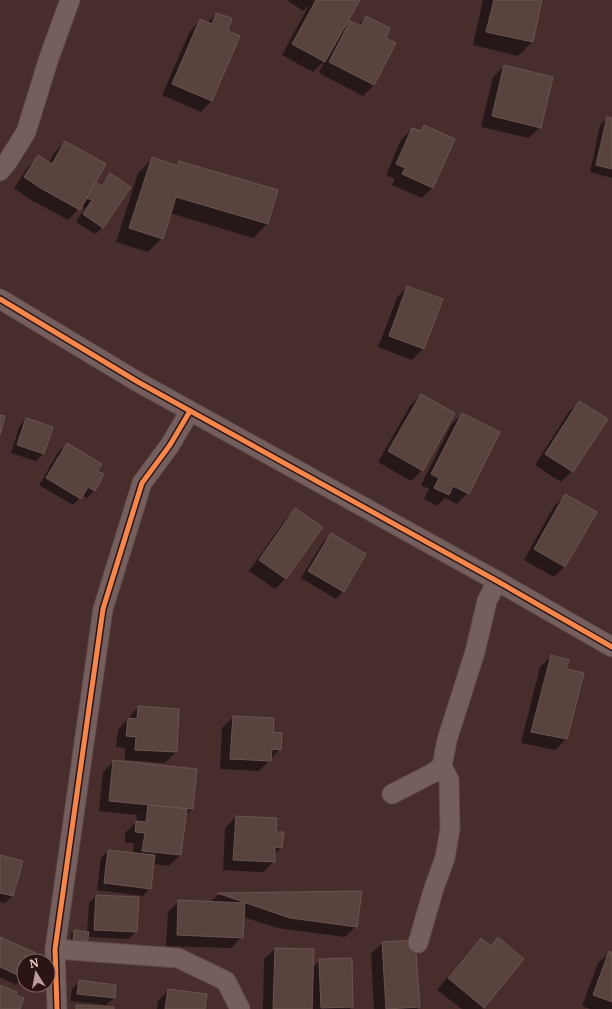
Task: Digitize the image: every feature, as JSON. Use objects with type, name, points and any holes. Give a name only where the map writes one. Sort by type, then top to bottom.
[{"type":"street","points":[[0,171],[26,132],[49,58],[70,0]]},
{"type":"street","points":[[0,299],[138,382],[497,581],[612,647]]},
{"type":"street","points":[[56,1009],[55,949],[103,610],[142,483],[170,445],[190,411]]},
{"type":"street","points":[[418,943],[434,888],[445,858],[450,829],[449,780],[442,766],[447,740],[475,652],[487,601],[497,581]]},
{"type":"street","points":[[392,794],[433,773],[442,766]]},
{"type":"street","points":[[55,949],[178,958],[226,981],[240,1009]]},
{"type":"building","points":[[316,0],[360,0],[325,62],[292,44]]},
{"type":"building","points":[[494,0],[542,0],[533,42],[486,32]]},
{"type":"building","points":[[216,13],[232,18],[228,31],[240,36],[212,101],[172,84],[200,19],[212,24]]},
{"type":"building","points":[[366,16],[390,28],[386,38],[396,43],[374,85],[329,62],[350,21],[361,26]]},
{"type":"building","points":[[504,65],[553,77],[541,128],[492,116]]},
{"type":"building","points":[[607,117],[612,118],[612,169],[596,165]]},
{"type":"building","points":[[424,125],[455,139],[433,188],[402,174],[405,168],[396,164],[412,128],[421,131]]},
{"type":"building","points":[[65,141],[106,164],[80,210],[42,189],[24,177],[38,155],[52,164]]},
{"type":"building","points":[[152,157],[178,166],[179,161],[278,190],[268,224],[176,197],[163,239],[129,228]]},
{"type":"building","points":[[110,173],[131,187],[103,228],[83,214],[92,200],[87,198],[95,182],[102,186]]},
{"type":"building","points":[[407,286],[443,299],[424,349],[389,336]]},
{"type":"building","points":[[421,394],[455,413],[423,471],[388,451]]},
{"type":"building","points":[[579,401],[608,419],[573,472],[545,454]]},
{"type":"building","points":[[462,413],[500,432],[469,494],[453,486],[449,495],[434,488],[439,478],[431,474]]},
{"type":"building","points":[[0,415],[5,416],[0,435]]},
{"type":"building","points":[[26,418],[53,427],[44,454],[17,445]]},
{"type":"building","points":[[67,443],[102,464],[97,471],[104,474],[95,491],[88,487],[81,499],[46,478]]},
{"type":"building","points":[[565,494],[597,512],[565,567],[534,549]]},
{"type":"building","points":[[295,508],[323,527],[286,579],[259,560]]},
{"type":"building","points":[[331,533],[366,554],[344,592],[308,571]]},
{"type":"building","points":[[551,655],[569,660],[566,669],[584,673],[567,739],[531,732]]},
{"type":"building","points":[[138,706],[179,709],[177,752],[135,750],[136,737],[126,736],[128,718],[137,719]]},
{"type":"building","points":[[233,716],[274,718],[273,732],[282,733],[281,750],[272,749],[271,761],[230,759]]},
{"type":"building","points":[[113,760],[197,769],[193,809],[109,801]]},
{"type":"building","points":[[148,805],[187,809],[181,855],[142,851],[145,833],[135,832],[136,821],[146,822]]},
{"type":"building","points":[[236,816],[277,818],[276,832],[284,832],[282,848],[275,847],[275,862],[233,860]]},
{"type":"building","points":[[108,850],[155,855],[151,889],[104,883]]},
{"type":"building","points":[[0,855],[23,861],[13,896],[0,893]]},
{"type":"building","points":[[362,891],[357,927],[290,918],[217,893]]},
{"type":"building","points":[[96,895],[139,897],[137,932],[94,930]]},
{"type":"building","points":[[178,900],[245,903],[243,938],[177,935]]},
{"type":"building","points":[[74,930],[89,932],[87,944],[73,942]]},
{"type":"building","points":[[0,937],[36,953],[16,953],[16,974],[0,967]]},
{"type":"building","points":[[498,937],[524,959],[484,1008],[448,978],[481,938],[491,946]]},
{"type":"building","points":[[415,940],[420,1007],[386,1009],[382,942]]},
{"type":"building","points":[[275,948],[314,949],[312,1009],[273,1009]]},
{"type":"building","points":[[609,951],[612,953],[612,1002],[593,995]]},
{"type":"building","points":[[352,958],[353,1007],[321,1008],[319,959]]},
{"type":"building","points":[[79,980],[116,985],[115,998],[77,994]]},
{"type":"building","points":[[0,985],[16,992],[16,995],[24,998],[20,1009],[0,1009]]},
{"type":"building","points":[[168,989],[207,994],[205,1009],[165,1009]]},
{"type":"building","points":[[76,1005],[114,1007],[114,1009],[76,1009]]},
{"type":"cycle path","points":[[0,299],[138,382],[497,581],[612,647]]},
{"type":"cycle path","points":[[57,1009],[55,949],[103,609],[142,483],[170,445],[190,411]]}]
